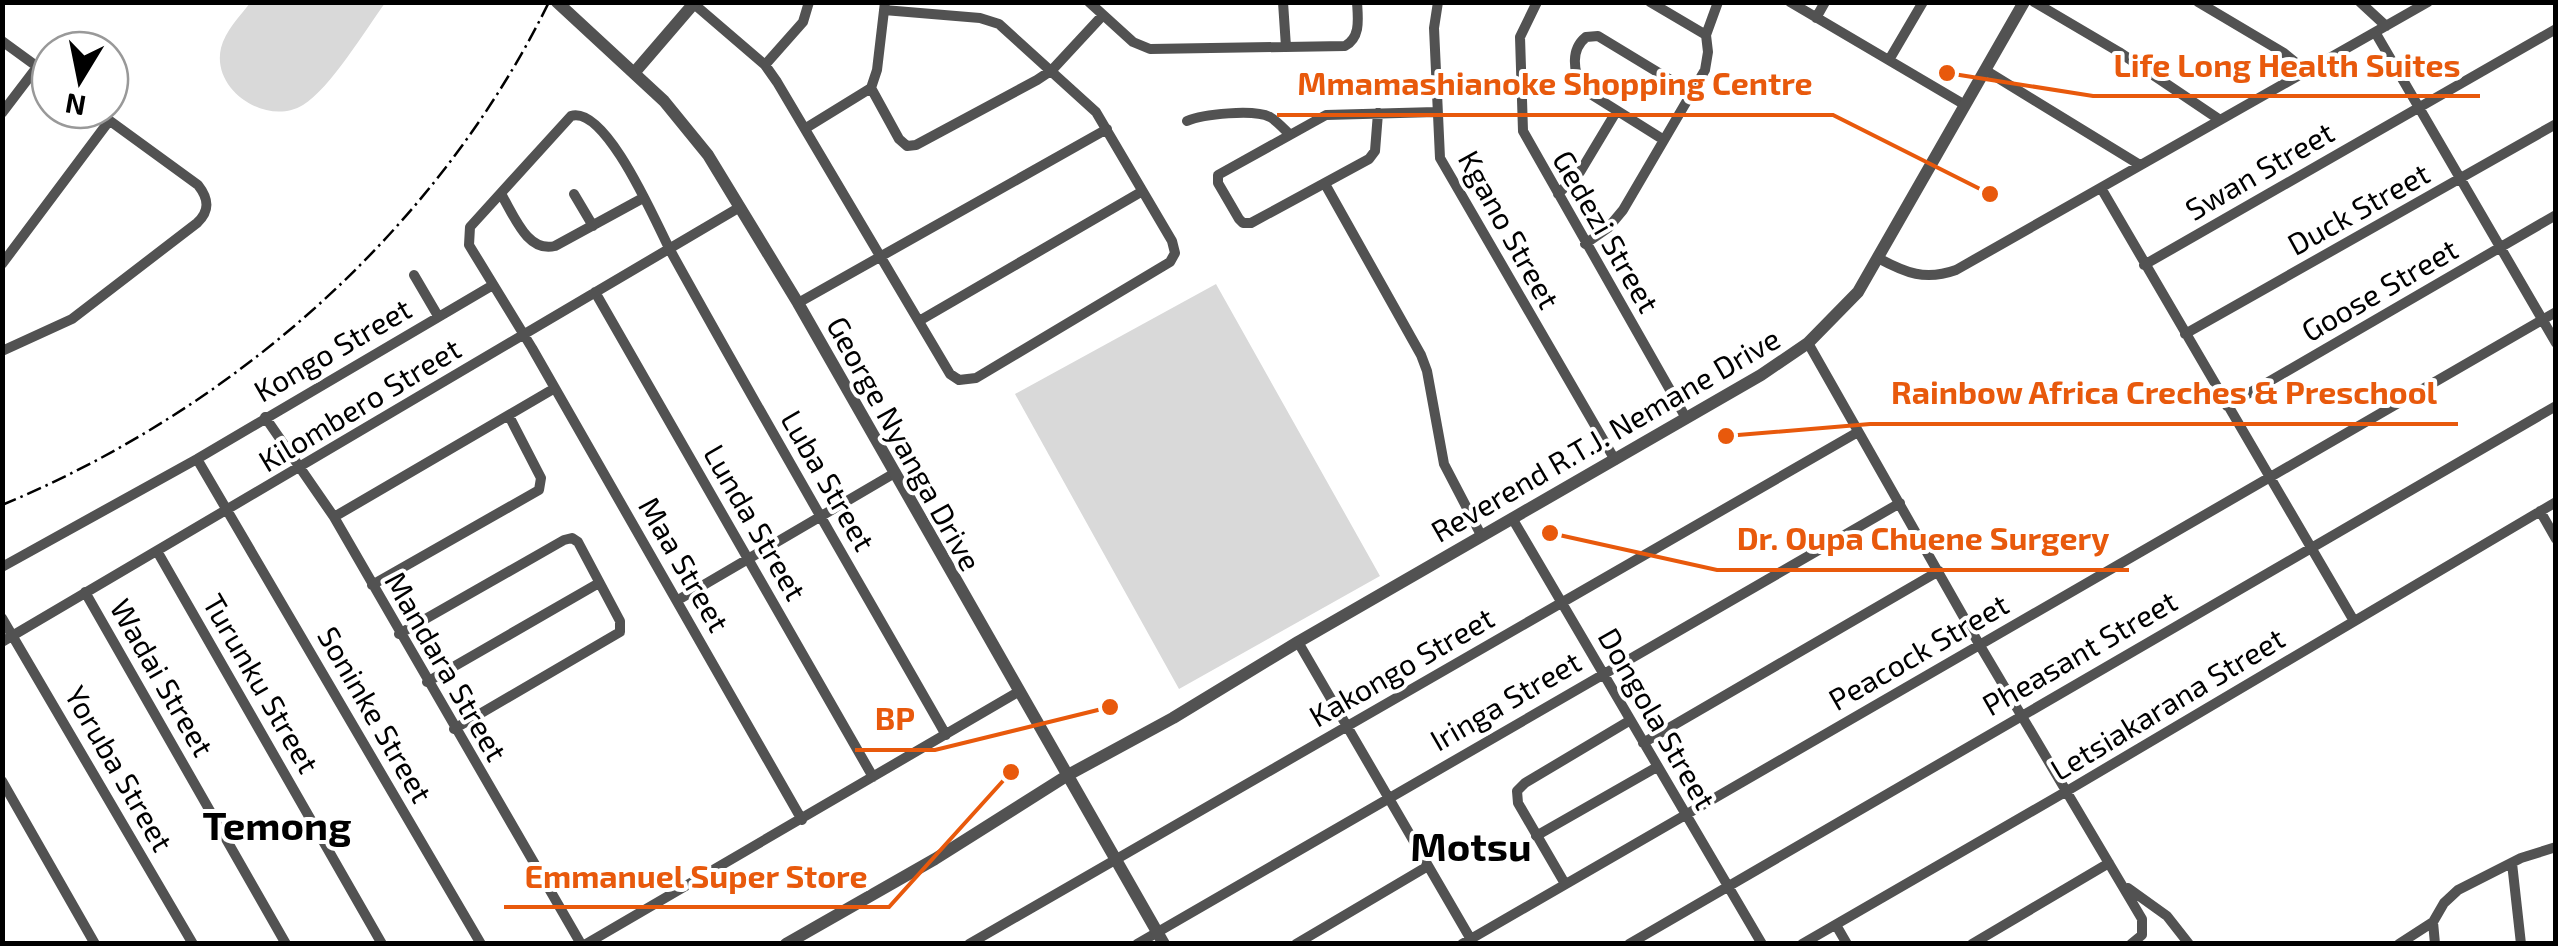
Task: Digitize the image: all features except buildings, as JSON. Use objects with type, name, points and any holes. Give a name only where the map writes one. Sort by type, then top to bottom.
[{"type":"street","name":"George Nyanga Drive","points":[[557,2],[634,72],[690,131],[740,207],[1160,937]]},
{"type":"street","points":[[765,65],[804,22],[809,2]]},
{"type":"street","points":[[1089,2],[1133,42],[1150,49],[1338,47],[1350,43],[1357,30],[1357,2]]},
{"type":"street","points":[[1283,2],[1286,46]]},
{"type":"street","name":"Kgano Street","points":[[1438,2],[1434,16],[1436,112],[1438,149],[1445,169],[1615,460]]},
{"type":"street","name":"Gedezi Street","points":[[1537,2],[1520,38],[1523,131],[1686,418]]},
{"type":"street","points":[[1650,2],[1706,36]]},
{"type":"street","points":[[1585,244],[1608,228],[1623,210],[1705,70],[1707,24],[1718,2]]},
{"type":"street","points":[[1790,2],[1965,105]]},
{"type":"street","points":[[1816,18],[1825,2]]},
{"type":"street","points":[[1889,60],[1922,2]]},
{"type":"street","name":"Reverend R.T.J. Nemane Drive","points":[[786,944],[935,860],[1067,774],[1615,460],[1808,343],[1858,292],[2024,2]]},
{"type":"street","points":[[2034,2],[2133,61],[2220,120]]},
{"type":"street","points":[[2198,2],[2284,53],[2306,71]]},
{"type":"street","points":[[2360,2],[2380,29],[2418,107],[2556,343]]},
{"type":"street","points":[[1878,258],[1917,276],[1937,277],[1956,270],[2428,2]]},
{"type":"street","points":[[634,72],[695,3],[765,65],[954,378],[964,382],[1170,262],[1174,247],[1107,128],[1084,99],[994,22],[884,6],[878,70],[871,88],[806,128]]},
{"type":"street","points":[[871,88],[899,140],[911,146],[1052,70],[1103,15]]},
{"type":"street","name":"Swan Street","points":[[2144,265],[2556,29]]},
{"type":"street","points":[[1664,140],[1586,93],[1579,83],[1576,50],[1586,36],[1598,36],[1692,92]]},
{"type":"street","points":[[2,41],[30,61]]},
{"type":"street","points":[[1985,70],[2140,165]]},
{"type":"street","points":[[2,113],[30,77]]},
{"type":"street","points":[[1378,114],[1373,156],[1251,223],[1239,219],[1218,183],[1218,175],[1326,115],[1436,112]]},
{"type":"street","points":[[1558,194],[1580,172],[1616,112]]},
{"type":"street","name":"Luba Street","points":[[501,194],[564,121],[579,114],[610,142],[946,735]]},
{"type":"street","points":[[1187,121],[1205,115],[1263,114],[1289,134]]},
{"type":"street","name":"Duck Street","points":[[2185,334],[2556,124]]},
{"type":"street","points":[[798,303],[1107,128]]},
{"type":"street","points":[[2,264],[102,130]]},
{"type":"street","points":[[2,351],[83,312],[197,224],[206,212],[206,199],[198,186],[121,130]]},
{"type":"street","points":[[1325,184],[1421,355],[1444,464],[1481,536]]},
{"type":"street","points":[[2100,188],[2354,621]]},
{"type":"street","points":[[919,321],[1141,192]]},
{"type":"street","points":[[501,194],[530,240],[539,247],[553,247],[643,198]]},
{"type":"street","name":"Maa Street","points":[[501,194],[472,224],[467,235],[470,248],[524,334],[802,820]]},
{"type":"street","points":[[574,194],[593,226]]},
{"type":"street","name":"Kilombero Street","points":[[2,642],[740,207]]},
{"type":"street","name":"Goose Street","points":[[2227,406],[2556,215]]},
{"type":"street","points":[[414,275],[438,316]]},
{"type":"street","name":"Kongo Street","points":[[2,568],[197,460],[493,285]]},
{"type":"street","name":"Lunda Street","points":[[594,292],[874,777]]},
{"type":"street","name":"Peacock Street","points":[[1469,942],[1564,882],[2556,312]]},
{"type":"street","points":[[1808,343],[2144,924],[2142,935],[2131,944]]},
{"type":"street","points":[[334,518],[555,388]]},
{"type":"street","name":"Pheasant Street","points":[[1629,944],[2556,406]]},
{"type":"street","points":[[372,585],[539,490],[541,478],[509,416]]},
{"type":"street","name":"Mandara Street","points":[[265,417],[334,518],[454,730],[583,944]]},
{"type":"street","name":"Kakongo Street","points":[[969,944],[1858,432]]},
{"type":"street","name":"Soninke Street","points":[[197,460],[481,944]]},
{"type":"street","points":[[678,600],[893,474]]},
{"type":"street","name":"Letsiakarana Street","points":[[1802,944],[2556,502]]},
{"type":"street","name":"Iringa Street","points":[[1136,944],[1160,937],[1388,797],[1900,503]]},
{"type":"street","points":[[2540,511],[2556,539]]},
{"type":"street","name":"Dongola Street","points":[[1512,518],[1762,944]]},
{"type":"street","points":[[399,634],[570,538],[578,542],[621,624],[619,634],[454,730]]},
{"type":"street","name":"Turunku Street","points":[[157,551],[382,944]]},
{"type":"street","points":[[1643,744],[1939,571]]},
{"type":"street","points":[[427,682],[599,584]]},
{"type":"street","name":"Wadai Street","points":[[86,592],[286,944]]},
{"type":"street","name":"Yoruba Street","points":[[2,618],[193,944]]},
{"type":"street","points":[[1298,642],[1469,942]]},
{"type":"street","points":[[583,944],[1018,692]]},
{"type":"street","points":[[1564,882],[1518,803],[1517,794],[1521,786],[1629,721]]},
{"type":"street","points":[[1536,836],[1656,767]]},
{"type":"street","points":[[2,781],[96,944]]},
{"type":"street","points":[[2399,944],[2433,922],[2450,896],[2512,863],[2556,847]]},
{"type":"street","points":[[2512,863],[2521,944]]},
{"type":"street","points":[[1972,944],[2109,864]]},
{"type":"street","points":[[1296,944],[1428,866]]},
{"type":"street","points":[[2122,885],[2167,916],[2190,944]]},
{"type":"street","points":[[2433,922],[2435,944]]},
{"type":"street","points":[[1836,925],[1846,944]]},
{"type":"shaded area","points":[[250,2],[385,3],[336,73],[313,97],[289,111],[274,111],[259,108],[233,90],[220,63],[226,36]]},
{"type":"shaded area","points":[[1216,284],[1380,576],[1179,689],[1015,394]]},
{"type":"railway","points":[[2,505],[88,465],[170,418],[248,363],[321,303],[388,236],[449,163],[503,85],[549,2]]},
{"type":"place","name":"Life Long Health Suites","points":[[1947,73]]},
{"type":"place","name":"Mmamashianoke Shopping Centre","points":[[1990,194]]},
{"type":"place","name":"Rainbow Africa Creches & Preschool","points":[[1726,436]]},
{"type":"place","name":"Dr. Oupa Chuene Surgery","points":[[1550,533]]},
{"type":"place","name":"BP","points":[[1110,707]]},
{"type":"place","name":"Emmanuel Super Store","points":[[1011,772]]},
{"type":"district","name":"Temong","points":[[277,824]]},
{"type":"district","name":"Motsu","points":[[1471,845]]}]
